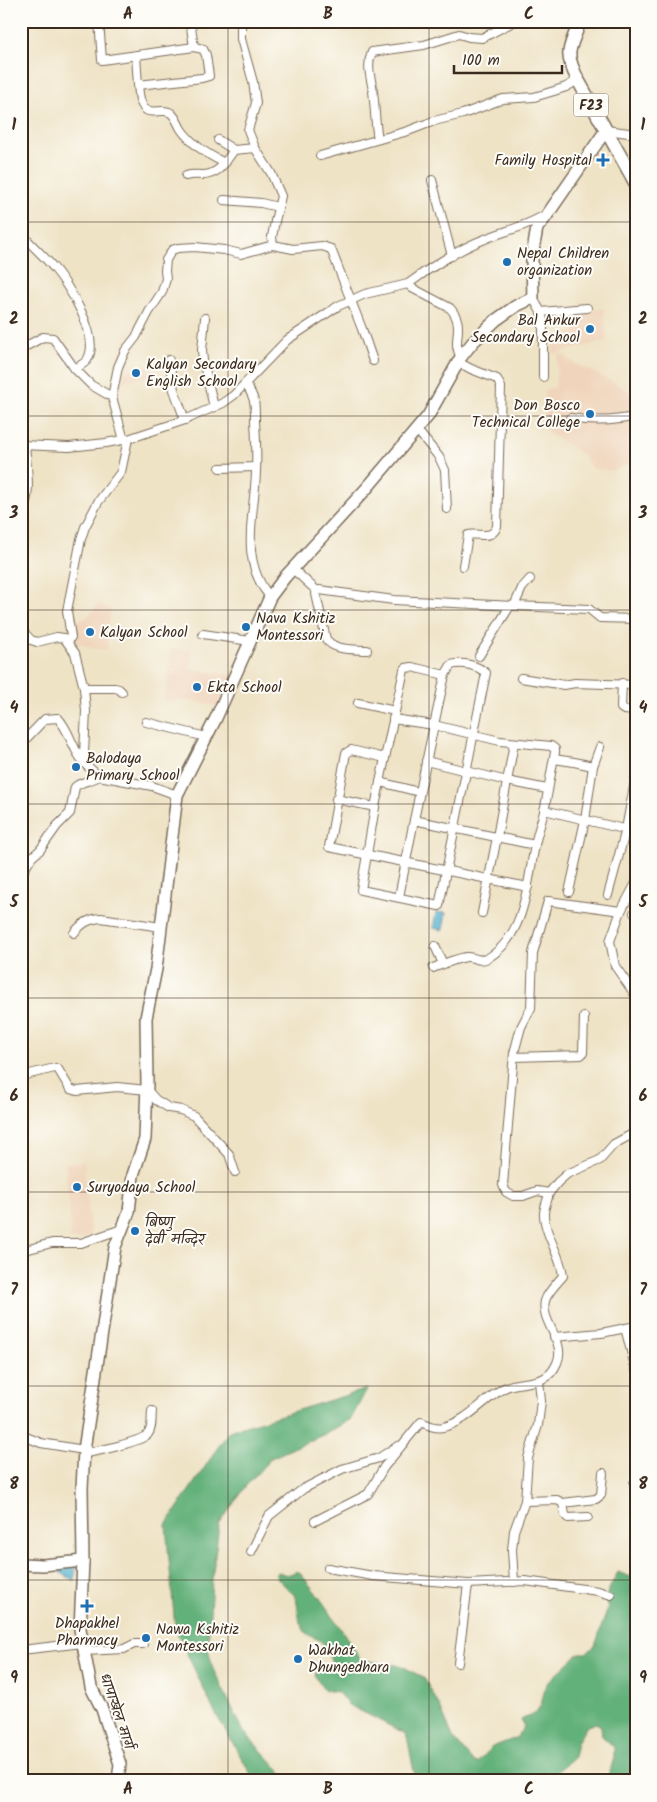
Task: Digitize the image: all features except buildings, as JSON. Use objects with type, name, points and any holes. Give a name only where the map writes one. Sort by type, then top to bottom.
[{"type":"main road","name":"F23","points":[[580,21],[568,52],[570,62],[578,80],[636,184]]},
{"type":"main road","points":[[533,298],[532,259],[536,228],[606,130]]},
{"type":"main road","name":"धापाखेल मार्ग","points":[[118,1781],[120,1764],[102,1709],[91,1687],[80,1629],[84,1451],[115,1248],[129,1212],[133,1176],[145,1139],[147,1090],[146,1018],[156,969],[178,795],[270,598],[293,569],[417,430],[428,416],[460,359],[472,342],[496,320],[516,306],[533,298]]},
{"type":"main road","points":[[21,1564],[43,1565],[83,1561]]},
{"type":"street","points":[[99,21],[102,60],[194,47],[203,49],[206,55],[209,76],[138,86]]},
{"type":"street","points":[[190,21],[194,47]]},
{"type":"street","points":[[241,21],[241,39],[254,82],[255,96],[255,110],[248,130],[255,148],[280,190],[281,196],[272,237],[273,245]]},
{"type":"street","points":[[378,139],[369,76],[369,61],[372,52],[424,45],[459,34],[469,38],[482,38],[515,21]]},
{"type":"street","points":[[136,55],[140,100],[146,110],[168,111],[171,113],[181,130],[192,142],[209,155],[225,163]]},
{"type":"street","points":[[320,156],[463,114],[503,99],[534,97],[566,88],[578,80]]},
{"type":"street","points":[[606,130],[636,134]]},
{"type":"street","points":[[218,140],[234,150],[255,148]]},
{"type":"street","points":[[186,176],[210,174],[219,170],[234,150]]},
{"type":"street","points":[[432,180],[452,256]]},
{"type":"street","points":[[224,200],[261,203],[278,207]]},
{"type":"street","points":[[21,512],[25,507],[28,492],[23,445],[69,447],[126,440],[185,420],[234,396],[287,340],[338,306],[365,294],[408,284],[452,256],[485,239],[534,222],[549,212]]},
{"type":"street","points":[[21,233],[54,267],[74,298],[84,319],[92,347],[87,361],[75,369]]},
{"type":"street","points":[[68,642],[71,637],[67,611],[81,539],[98,502],[121,472],[124,463],[126,440],[112,397],[118,367],[125,351],[136,337],[165,286],[166,260],[172,250],[195,246],[241,254],[273,245],[293,249],[322,246],[331,248],[362,329],[372,361]]},
{"type":"street","points":[[408,284],[450,308],[459,324],[458,350],[460,359],[471,369],[497,378],[501,387],[497,526],[495,532],[490,535],[468,535],[463,566]]},
{"type":"street","points":[[533,298],[541,312],[542,320],[542,378]]},
{"type":"street","points":[[541,312],[587,308]]},
{"type":"street","points":[[205,318],[202,350],[203,361],[214,407]]},
{"type":"street","points":[[21,349],[43,337],[53,338],[75,369],[91,385],[112,397]]},
{"type":"street","points":[[168,360],[174,390],[185,420]]},
{"type":"street","points":[[246,385],[255,402],[256,467],[251,519],[252,558],[256,576],[270,598]]},
{"type":"street","points":[[570,418],[593,422],[621,420],[636,416]]},
{"type":"street","points":[[417,430],[439,457],[445,470],[447,508]]},
{"type":"street","points":[[220,468],[256,467]]},
{"type":"street","points":[[293,569],[317,591],[394,600],[589,609],[600,618],[636,619]]},
{"type":"street","points":[[478,656],[522,588],[530,579]]},
{"type":"street","points":[[317,591],[316,594],[326,639],[329,644],[334,647],[367,650]]},
{"type":"street","points":[[21,629],[31,640],[37,642],[57,636],[64,638],[75,654],[84,688],[86,711],[84,754],[86,765]]},
{"type":"street","points":[[203,634],[250,641]]},
{"type":"street","points":[[399,897],[419,792],[445,675],[448,668],[455,664],[471,665],[483,670],[486,673],[468,772],[439,906],[361,890],[374,807],[404,670],[412,667],[445,675]]},
{"type":"street","points":[[521,678],[564,685],[575,683],[622,683],[636,685]]},
{"type":"street","points":[[622,683],[621,708],[636,711]]},
{"type":"street","points":[[84,688],[115,688],[122,692]]},
{"type":"street","points":[[358,703],[434,726],[514,743],[551,746],[555,749],[528,887],[520,918],[514,930],[495,952],[484,960],[466,957],[433,968]]},
{"type":"street","points":[[21,744],[45,719],[58,718],[65,727],[78,758],[99,776],[152,786],[178,795]]},
{"type":"street","points":[[146,722],[206,737]]},
{"type":"street","points":[[482,912],[514,743]]},
{"type":"street","points":[[569,892],[585,820],[593,766],[600,747]]},
{"type":"street","points":[[385,758],[351,750],[348,751],[336,799],[329,847],[528,887]]},
{"type":"street","points":[[554,759],[593,766]]},
{"type":"street","points":[[426,761],[547,789]]},
{"type":"street","points":[[21,875],[32,856],[40,850],[57,826],[70,814],[75,787],[78,784],[92,781],[99,776]]},
{"type":"street","points":[[608,895],[626,829],[636,776]]},
{"type":"street","points":[[380,782],[419,792]]},
{"type":"street","points":[[336,799],[374,807]]},
{"type":"street","points":[[544,810],[636,832]]},
{"type":"street","points":[[414,820],[535,845]]},
{"type":"street","points":[[636,883],[621,911],[610,941],[615,966],[636,996]]},
{"type":"street","points":[[549,1193],[543,1194],[538,1191],[523,1196],[513,1196],[506,1192],[503,1185],[514,1057],[521,1027],[531,1008],[533,953],[548,901],[621,911]]},
{"type":"street","points":[[74,933],[86,921],[96,918],[162,927]]},
{"type":"street","points":[[435,946],[443,964]]},
{"type":"street","points":[[514,1057],[581,1055],[583,1053],[584,1017]]},
{"type":"street","points":[[21,1076],[55,1068],[58,1069],[70,1089],[77,1091],[117,1087],[147,1090],[156,1100],[169,1108],[181,1110],[194,1116],[229,1154],[235,1172]]},
{"type":"street","points":[[315,1521],[368,1494],[384,1467],[421,1422],[433,1427],[445,1427],[459,1421],[506,1387],[539,1381],[551,1372],[558,1363],[559,1354],[544,1310],[545,1299],[563,1276],[562,1265],[550,1240],[544,1216],[549,1193],[567,1174],[600,1160],[614,1144],[636,1132]]},
{"type":"street","points":[[21,1252],[52,1243],[81,1243],[122,1230]]},
{"type":"street","points":[[554,1337],[601,1333],[636,1326]]},
{"type":"street","points":[[625,1328],[636,1370]]},
{"type":"street","points":[[514,1582],[512,1550],[514,1531],[525,1501],[528,1458],[538,1425],[539,1381]]},
{"type":"street","points":[[21,1435],[41,1443],[95,1452],[141,1438],[148,1434],[152,1411]]},
{"type":"street","points":[[251,1552],[269,1516],[303,1490],[342,1469],[379,1458],[404,1442]]},
{"type":"street","points":[[525,1501],[557,1500],[564,1503],[596,1499],[601,1495],[603,1473]]},
{"type":"street","points":[[564,1503],[565,1515],[568,1518],[588,1517]]},
{"type":"street","points":[[328,1568],[373,1576],[468,1584],[524,1581],[598,1591],[611,1595]]},
{"type":"street","points":[[458,1663],[468,1584]]},
{"type":"street","points":[[21,1650],[84,1646],[124,1648],[134,1644],[143,1644]]},
{"type":"shaded area","name":"Bal Ankur Secondary School","points":[[604,309],[607,341],[553,354],[552,336],[573,332],[577,326],[576,315],[587,314],[585,310]]},
{"type":"shaded area","name":"Don Bosco Technical College","points":[[558,354],[565,355],[569,360],[622,387],[636,398],[636,465],[624,465],[614,471],[592,468],[582,454],[545,430],[544,390],[555,387]]},
{"type":"shaded area","name":"Kalyan Secondary English School","points":[[148,365],[150,375],[122,382],[123,372]]},
{"type":"shaded area","name":"Kalyan School","points":[[99,604],[112,610],[107,650],[95,649],[72,641],[69,622],[85,619]]},
{"type":"shaded area","name":"Ekta School","points":[[172,649],[192,651],[190,669],[233,675],[219,707],[191,700],[165,701]]},
{"type":"shaded area","name":"Suryodaya School","points":[[84,1161],[91,1235],[85,1239],[70,1240],[65,1163]]},
{"type":"green space","points":[[367,1389],[351,1419],[327,1433],[271,1458],[244,1488],[219,1525],[212,1579],[208,1648],[213,1669],[244,1732],[290,1781],[255,1781],[214,1711],[175,1628],[166,1525],[229,1431]]},
{"type":"green space","points":[[298,1571],[339,1625],[361,1660],[402,1666],[424,1678],[440,1707],[453,1738],[472,1761],[478,1763],[492,1747],[516,1738],[524,1727],[521,1720],[536,1712],[541,1705],[546,1684],[579,1653],[586,1653],[595,1646],[608,1607],[607,1593],[618,1572],[636,1579],[636,1755],[624,1781],[607,1781],[614,1758],[614,1747],[602,1736],[601,1726],[596,1723],[587,1726],[577,1742],[574,1757],[542,1781],[417,1781],[406,1734],[347,1704],[338,1692],[324,1690],[315,1676],[317,1668],[332,1663],[330,1657],[324,1645],[318,1639],[307,1635],[300,1623],[296,1597],[277,1578],[276,1574],[278,1572],[287,1575]]},
{"type":"water","points":[[436,912],[446,913],[443,930],[433,928]]},
{"type":"water","points":[[76,1564],[75,1581],[56,1570],[56,1566]]},
{"type":"place","name":"Family Hospital","points":[[603,160]]},
{"type":"place","name":"Nepal Children organization","points":[[507,262]]},
{"type":"place","name":"Bal Ankur Secondary School","points":[[590,329]]},
{"type":"place","name":"Kalyan Secondary English School","points":[[136,373]]},
{"type":"place","name":"Don Bosco Technical College","points":[[590,414]]},
{"type":"place","name":"Nava Kshitiz Montessori","points":[[246,627]]},
{"type":"place","name":"Kalyan School","points":[[90,632]]},
{"type":"place","name":"Ekta School","points":[[197,687]]},
{"type":"place","name":"Balodaya Primary School","points":[[76,767]]},
{"type":"place","name":"Suryodaya School","points":[[77,1187]]},
{"type":"place","name":"बिष्णु देवी मन्दिर","points":[[135,1231]]},
{"type":"place","name":"Dhapakhel Pharmacy","points":[[87,1606]]},
{"type":"place","name":"Nawa Kshitiz Montessori","points":[[146,1638]]},
{"type":"place","name":"Wakhat Dhungedhara","points":[[298,1659]]}]
